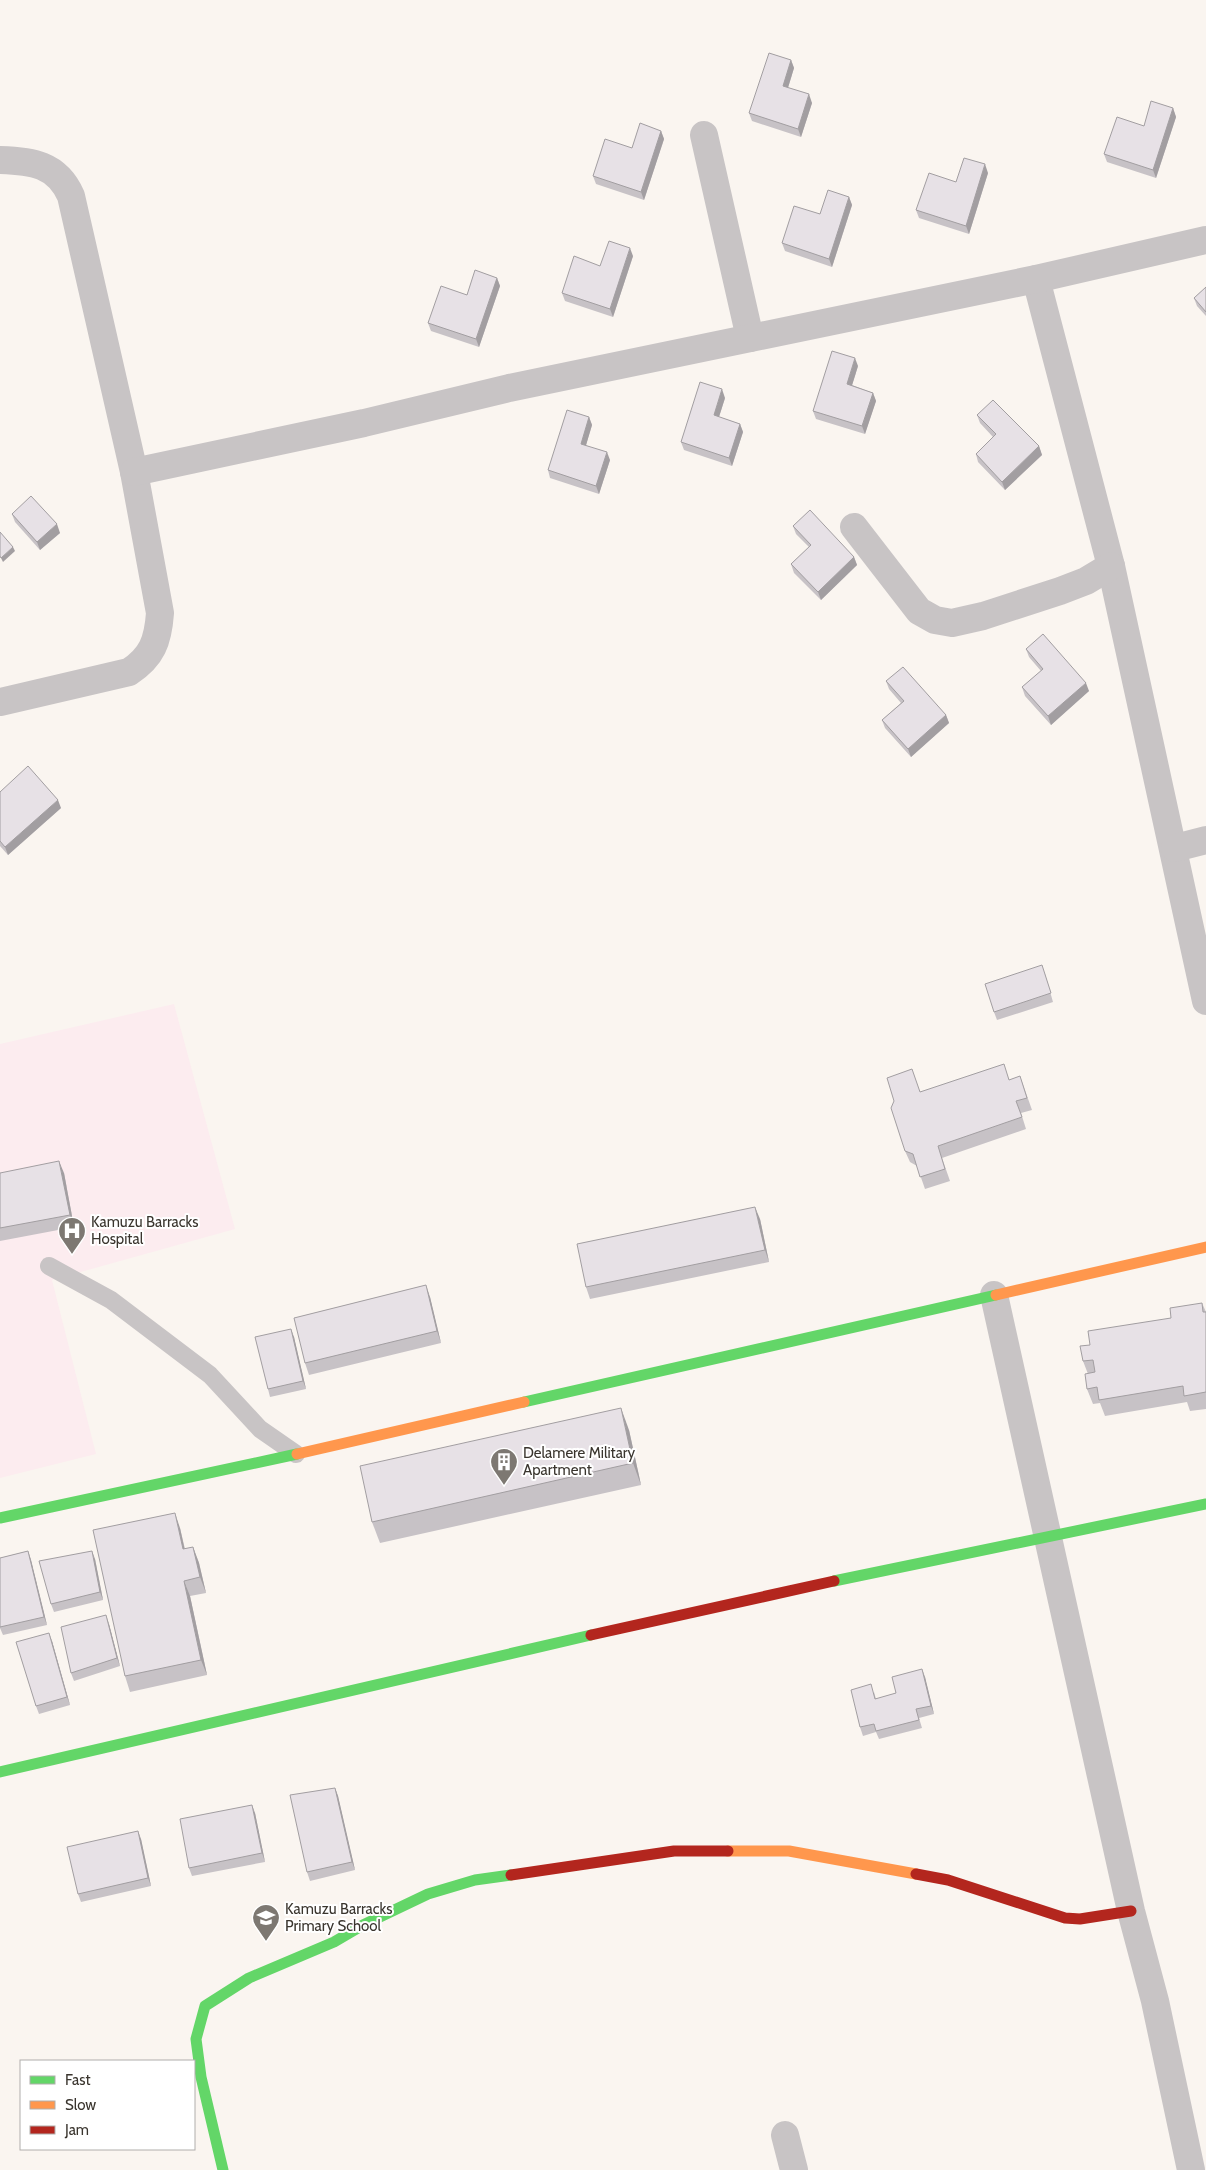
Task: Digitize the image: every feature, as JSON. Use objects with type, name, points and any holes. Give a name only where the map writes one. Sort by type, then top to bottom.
[{"type":"street","points":[[704,134],[750,338]]},
{"type":"street","points":[[0,160],[20,161],[55,172],[65,182],[71,196],[134,472],[160,614],[159,633],[152,652],[142,664],[117,676],[0,702]]},
{"type":"street","points":[[134,472],[364,423],[509,388],[1036,279],[1206,240]]},
{"type":"street","points":[[1036,279],[1112,566],[1206,1001]]},
{"type":"street","points":[[854,527],[919,611],[935,620],[952,623],[983,616],[1060,591],[1086,581],[1112,566]]},
{"type":"street","points":[[1174,848],[1206,840]]},
{"type":"street","points":[[0,1518],[296,1454],[1206,1247]]},
{"type":"street","points":[[994,1295],[1131,1911],[1155,2001],[1191,2170]]},
{"type":"street","points":[[0,1772],[543,1646],[1047,1534],[1206,1504]]},
{"type":"street","points":[[223,2170],[201,2077],[196,2039],[204,2006],[249,1978],[334,1942],[363,1925],[428,1894],[475,1880],[674,1850],[789,1851],[948,1880],[1065,1918],[1080,1919],[1131,1911]]},
{"type":"street","points":[[785,2135],[794,2170]]},
{"type":"lane","points":[[49,1266],[110,1300],[210,1375],[260,1428],[296,1454]]},
{"type":"shaded area","name":"Kamuzu Barracks Hospital","points":[[174,1004],[235,1229],[52,1280],[96,1454],[0,1478],[0,1044]]},
{"type":"building","points":[[769,53],[791,60],[783,86],[809,94],[798,129],[749,113]]},
{"type":"building","points":[[1151,101],[1173,108],[1153,170],[1104,154],[1117,117],[1144,126]]},
{"type":"building","points":[[640,123],[661,131],[641,192],[593,176],[605,139],[632,148]]},
{"type":"building","points":[[964,158],[985,164],[966,226],[916,210],[929,173],[956,182]]},
{"type":"building","points":[[828,190],[849,197],[829,259],[782,243],[794,206],[820,214]]},
{"type":"building","points":[[609,241],[630,248],[610,309],[562,293],[574,256],[600,266]]},
{"type":"building","points":[[475,270],[497,278],[476,339],[428,323],[441,286],[467,295]]},
{"type":"building","points":[[1206,287],[1206,312],[1194,298]]},
{"type":"building","points":[[832,351],[855,358],[847,384],[873,393],[862,426],[813,411]]},
{"type":"building","points":[[700,382],[722,389],[714,415],[740,424],[729,458],[681,442]]},
{"type":"building","points":[[993,400],[1039,446],[1002,482],[976,454],[996,434],[977,415]]},
{"type":"building","points":[[567,410],[589,417],[581,444],[607,452],[596,486],[548,470]]},
{"type":"building","points":[[31,496],[57,524],[37,542],[12,514]]},
{"type":"building","points":[[810,510],[854,557],[818,592],[791,564],[811,545],[793,526]]},
{"type":"building","points":[[0,532],[13,547],[1,558],[0,556]]},
{"type":"building","points":[[1043,634],[1086,683],[1048,716],[1022,687],[1043,669],[1026,649]]},
{"type":"building","points":[[903,667],[946,715],[908,749],[882,720],[904,701],[886,681]]},
{"type":"building","points":[[28,766],[58,800],[5,847],[0,841],[0,792]]},
{"type":"building","points":[[1042,965],[1051,993],[994,1012],[985,984]]},
{"type":"building","points":[[1004,1064],[1009,1080],[1020,1076],[1027,1098],[1016,1101],[1022,1117],[938,1146],[945,1169],[920,1177],[913,1154],[905,1151],[891,1108],[894,1101],[887,1078],[912,1069],[920,1092]]},
{"type":"building","points":[[59,1161],[70,1215],[0,1228],[0,1173]]},
{"type":"building","points":[[755,1207],[765,1250],[586,1287],[577,1244]]},
{"type":"building","points":[[426,1285],[437,1331],[305,1363],[294,1318]]},
{"type":"building","points":[[1202,1303],[1203,1312],[1206,1312],[1206,1392],[1184,1396],[1183,1386],[1099,1400],[1097,1387],[1087,1389],[1085,1374],[1095,1372],[1093,1360],[1083,1361],[1080,1346],[1090,1345],[1088,1331],[1171,1318],[1170,1308]]},
{"type":"building","points":[[291,1329],[303,1381],[268,1389],[255,1337]]},
{"type":"building","points":[[621,1408],[633,1463],[372,1522],[360,1466]]},
{"type":"building","points":[[175,1513],[183,1549],[193,1547],[200,1577],[184,1581],[201,1660],[125,1676],[93,1530]]},
{"type":"building","points":[[28,1551],[44,1617],[0,1627],[0,1558]]},
{"type":"building","points":[[92,1551],[100,1592],[51,1604],[39,1561]]},
{"type":"building","points":[[106,1615],[117,1658],[71,1673],[61,1627]]},
{"type":"building","points":[[49,1633],[67,1697],[36,1706],[16,1642]]},
{"type":"building","points":[[922,1669],[931,1706],[916,1709],[919,1720],[876,1731],[874,1724],[860,1727],[851,1690],[871,1684],[875,1699],[896,1693],[892,1677]]},
{"type":"building","points":[[335,1788],[352,1862],[307,1872],[290,1795]]},
{"type":"building","points":[[252,1805],[262,1853],[189,1868],[180,1819]]},
{"type":"building","points":[[138,1831],[148,1878],[78,1894],[67,1847]]},
{"type":"traffic: fast","points":[[524,1402],[996,1295]]},
{"type":"traffic: fast","points":[[0,1518],[297,1454]]},
{"type":"traffic: fast","points":[[834,1581],[1206,1504]]},
{"type":"traffic: fast","points":[[0,1772],[591,1635]]},
{"type":"traffic: fast","points":[[223,2170],[201,2077],[196,2039],[205,2006],[249,1978],[334,1942],[363,1925],[428,1894],[475,1880],[511,1875]]},
{"type":"traffic: slow","points":[[996,1295],[1206,1247]]},
{"type":"traffic: slow","points":[[297,1454],[524,1402]]},
{"type":"traffic: slow","points":[[728,1851],[789,1851],[916,1874]]},
{"type":"traffic: jam","points":[[591,1635],[834,1581]]},
{"type":"traffic: jam","points":[[511,1875],[674,1851],[728,1851]]},
{"type":"traffic: jam","points":[[916,1874],[948,1880],[1065,1918],[1080,1919],[1131,1911]]},
{"type":"place","name":"Kamuzu Barracks Hospital","points":[[72,1255]]},
{"type":"place","name":"Delamere Military Apartment","points":[[504,1486]]},
{"type":"place","name":"Kamuzu Barracks Primary School","points":[[266,1942]]}]
